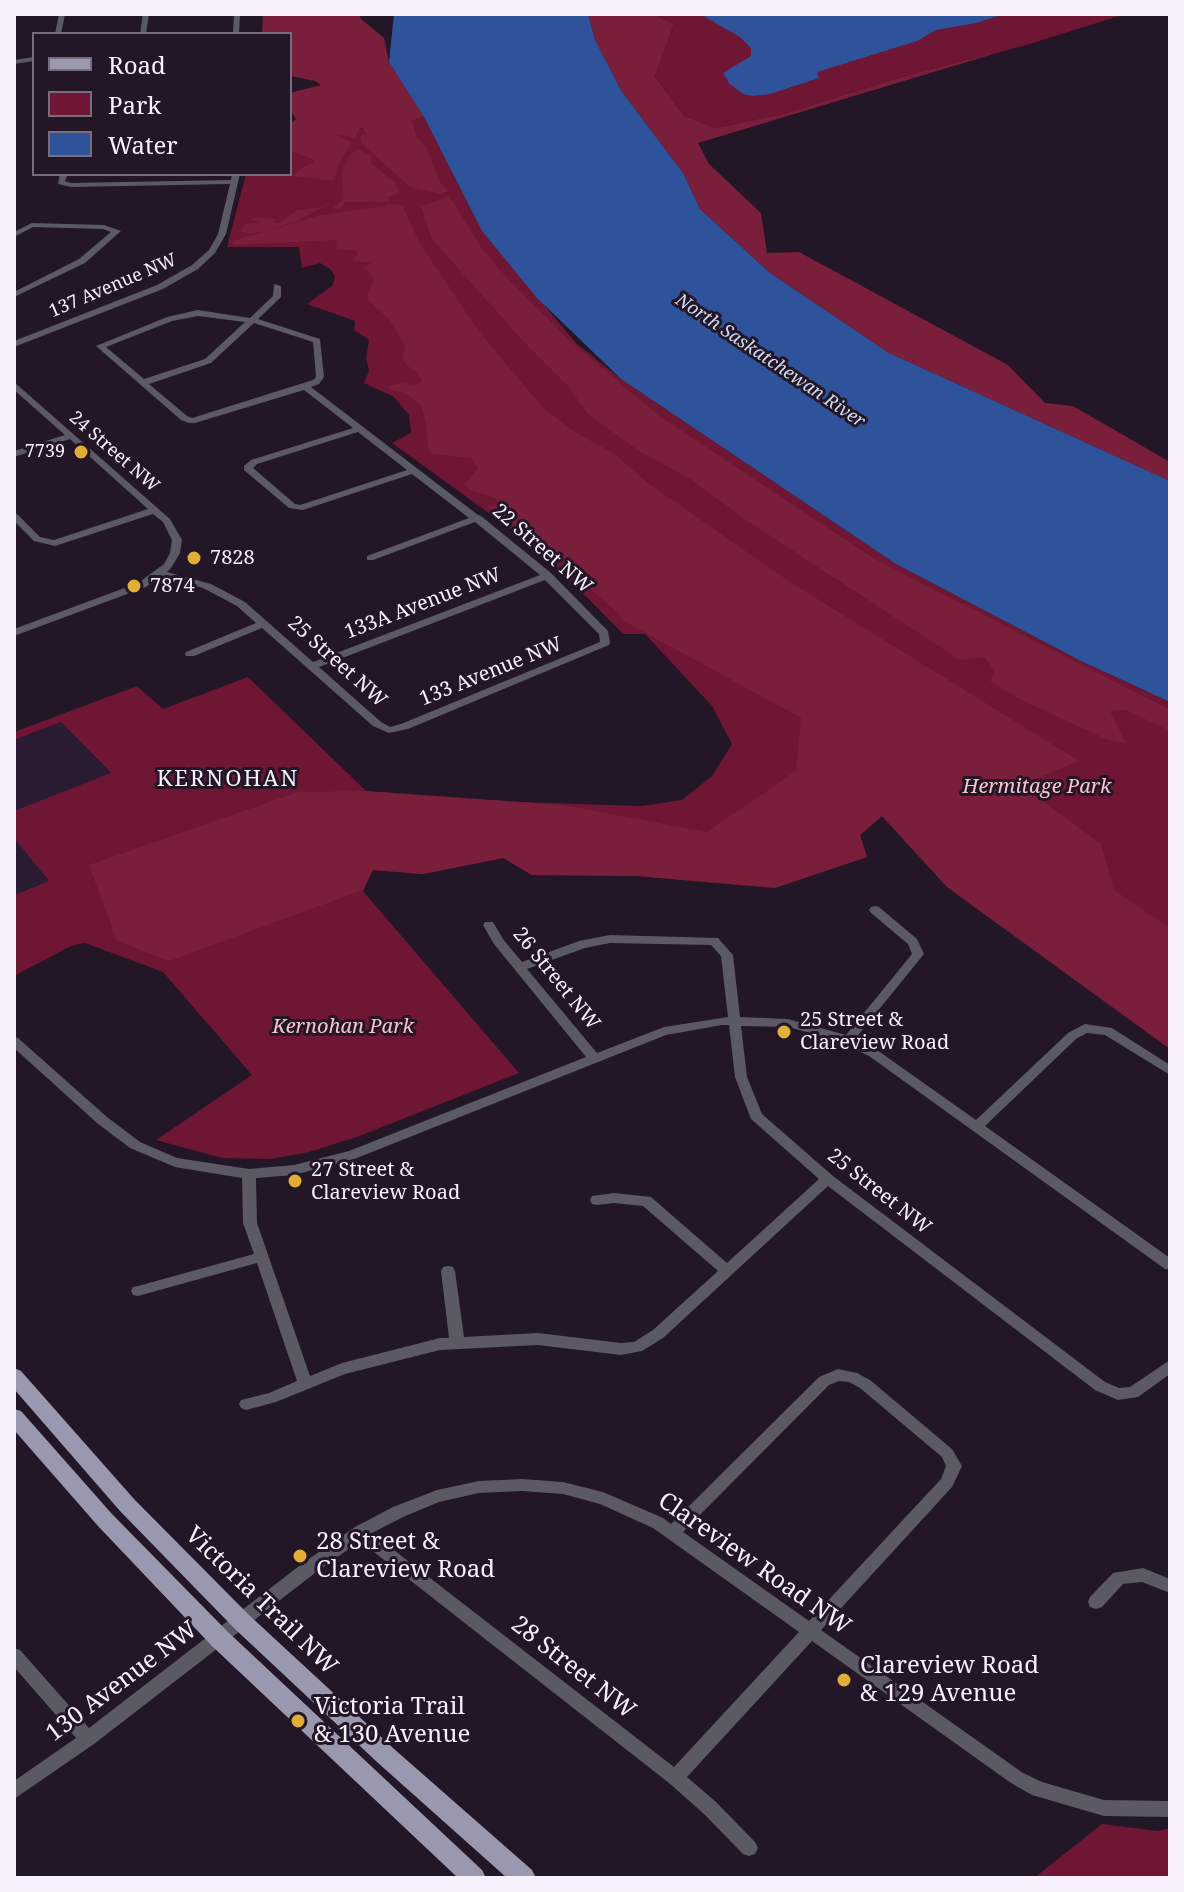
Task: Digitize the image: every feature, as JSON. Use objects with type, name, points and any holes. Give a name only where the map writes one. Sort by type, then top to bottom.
[{"type":"main road","name":"Victoria Trail NW","points":[[14,1376],[127,1505],[242,1622],[524,1878]]},
{"type":"main road","points":[[14,1417],[105,1520],[220,1639],[474,1878]]},
{"type":"street","points":[[64,179],[235,178]]},
{"type":"street","name":"137 Avenue NW","points":[[14,344],[160,287],[195,267],[216,246],[226,224],[235,178]]},
{"type":"street","points":[[14,235],[27,226],[115,229],[115,235],[82,261],[14,295]]},
{"type":"street","points":[[142,383],[205,363],[277,297],[277,286]]},
{"type":"street","points":[[190,314],[251,319],[318,342],[320,378],[305,387],[192,421],[184,418],[101,349],[102,343],[190,314]]},
{"type":"street","name":"24 Street NW","points":[[14,385],[155,510],[174,532],[175,553],[161,573]]},
{"type":"street","name":"22 Street NW","points":[[305,387],[548,575],[604,633],[606,640]]},
{"type":"street","points":[[360,429],[254,462],[247,468],[292,506],[300,508],[415,470]]},
{"type":"street","points":[[14,454],[71,436]]},
{"type":"street","points":[[14,516],[37,539],[48,543],[65,541],[155,510]]},
{"type":"street","points":[[370,558],[478,518]]},
{"type":"street","points":[[14,633],[132,591],[161,573]]},
{"type":"street","name":"25 Street NW","points":[[161,573],[217,591],[241,604],[385,729]]},
{"type":"street","name":"133A Avenue NW","points":[[312,666],[548,575]]},
{"type":"street","name":"25 Street NW","points":[[190,654],[264,623]]},
{"type":"street","name":"133 Avenue NW","points":[[385,729],[404,727],[600,647],[606,640]]},
{"type":"street","points":[[848,1040],[918,954],[913,942],[875,910]]},
{"type":"street","name":"26 Street NW","points":[[489,925],[594,1058]]},
{"type":"street","name":"25 Street NW","points":[[520,967],[583,944],[610,939],[702,939],[719,945],[727,955],[741,1077],[756,1116],[828,1179],[1100,1386],[1126,1395],[1148,1385],[1170,1366]]},
{"type":"street","points":[[14,1041],[102,1120],[135,1145],[175,1162],[249,1174],[294,1170],[344,1157],[664,1031],[735,1020],[788,1023],[848,1040],[898,1070],[1170,1265]]},
{"type":"street","points":[[977,1126],[1077,1031],[1094,1027],[1115,1034],[1170,1071]]},
{"type":"street","points":[[249,1174],[248,1208],[261,1257],[305,1383]]},
{"type":"street","points":[[246,1404],[271,1398],[378,1358],[457,1342],[538,1339],[621,1349],[637,1347],[658,1334],[828,1179]]},
{"type":"street","points":[[597,1200],[646,1201],[727,1271]]},
{"type":"street","points":[[138,1291],[261,1257]]},
{"type":"street","points":[[448,1271],[457,1342]]},
{"type":"street","points":[[672,1533],[824,1381],[845,1375],[865,1384],[941,1448],[954,1466],[947,1483],[675,1778]]},
{"type":"street","name":"Clareview Road NW","points":[[220,1639],[309,1568],[360,1532],[398,1512],[437,1496],[479,1487],[522,1485],[563,1488],[603,1498],[641,1513],[1017,1778],[1038,1789],[1104,1808],[1170,1809]]},
{"type":"street","name":"28 Street NW","points":[[360,1532],[675,1778],[749,1848]]},
{"type":"street","points":[[1096,1602],[1119,1578],[1143,1575],[1170,1586]]},
{"type":"street","name":"130 Avenue NW","points":[[14,1791],[220,1639]]},
{"type":"street","points":[[14,1655],[88,1739]]},
{"type":"shaded area","points":[[263,14],[361,14],[360,18],[384,38],[389,62],[424,117],[412,120],[417,138],[427,148],[440,182],[448,191],[441,194],[410,187],[361,143],[360,136],[366,134],[363,128],[359,129],[355,138],[335,134],[352,142],[339,163],[334,181],[293,176],[304,166],[315,163],[311,158],[292,152],[292,122],[296,119],[292,113],[292,92],[321,85],[292,76],[292,32],[262,32]]},
{"type":"shaded area","points":[[588,14],[653,14],[674,24],[655,77],[684,116],[716,128],[786,113],[908,75],[1010,49],[698,143],[709,164],[761,213],[767,253],[799,252],[1008,365],[1045,403],[1073,406],[1170,462],[1170,481],[889,353],[770,273],[700,209],[683,173],[622,92],[595,40]]},
{"type":"shaded area","points":[[361,150],[372,157],[371,163],[394,182],[400,194],[388,197],[390,202],[346,202],[340,208],[332,209],[344,199],[341,173],[351,153]]},
{"type":"shaded area","points":[[449,196],[483,250],[507,278],[570,341],[658,415],[873,558],[1170,710],[1170,731],[1126,710],[1110,711],[1126,743],[1106,739],[1017,698],[990,681],[995,672],[985,657],[960,660],[746,520],[692,480],[639,451],[588,414],[567,385],[432,239],[421,207]]},
{"type":"shaded area","points":[[334,201],[297,221],[266,231],[240,232],[245,224],[263,222],[250,220],[253,217],[275,219],[275,223],[279,223],[297,210],[321,207]]},
{"type":"shaded area","name":"Hermitage Park","points":[[396,204],[403,207],[419,242],[480,333],[546,411],[578,434],[613,453],[648,483],[790,582],[1079,761],[1021,785],[1101,844],[1114,890],[1170,928],[1170,1049],[947,887],[882,816],[860,835],[867,857],[775,888],[637,876],[532,875],[503,858],[423,874],[373,870],[363,890],[169,961],[117,941],[89,865],[298,792],[366,791],[563,805],[707,832],[796,771],[801,718],[624,621],[581,582],[567,564],[487,507],[498,503],[495,498],[470,490],[465,484],[478,468],[471,458],[433,454],[428,448],[421,405],[406,393],[389,389],[388,386],[422,382],[417,372],[406,365],[402,357],[406,347],[388,318],[368,300],[374,280],[368,271],[362,269],[371,263],[352,261],[358,254],[356,250],[337,250],[336,240],[232,245],[236,240],[317,216]]},
{"type":"shaded area","points":[[61,722],[111,774],[14,811],[14,740]]},
{"type":"shaded area","points":[[14,838],[49,881],[14,895]]},
{"type":"green space","points":[[653,14],[1126,14],[786,113],[716,128],[684,116],[655,77],[674,24]]},
{"type":"green space","name":"Kernohan Park","points":[[424,117],[482,231],[577,344],[621,379],[896,564],[1081,661],[1170,702],[1170,1049],[947,887],[882,816],[860,835],[867,857],[775,888],[637,876],[532,875],[503,858],[423,874],[373,870],[363,891],[519,1073],[357,1137],[309,1152],[271,1159],[222,1158],[156,1140],[252,1075],[163,972],[85,943],[71,946],[14,976],[14,895],[49,881],[14,838],[14,811],[111,773],[61,722],[14,740],[14,732],[137,686],[163,709],[248,677],[366,791],[487,801],[641,806],[682,800],[712,776],[732,744],[712,706],[645,634],[623,634],[526,540],[392,443],[411,433],[409,415],[394,397],[364,383],[369,371],[366,358],[369,340],[354,330],[355,321],[307,304],[333,285],[335,276],[330,269],[320,263],[302,268],[299,247],[227,247],[245,176],[292,176],[292,142]]},
{"type":"green space","points":[[1102,1824],[1158,1831],[1170,1828],[1170,1878],[1034,1878]]},
{"type":"water","name":"North Saskatchewan River","points":[[394,14],[588,14],[595,40],[622,92],[683,173],[700,209],[770,273],[889,353],[1170,481],[1170,702],[1081,661],[896,564],[621,379],[537,298],[482,231],[424,117],[389,62]]},
{"type":"water","points":[[700,14],[1004,14],[936,30],[917,41],[817,72],[819,78],[770,94],[753,96],[743,94],[729,83],[723,73],[751,56],[751,48],[740,37]]},
{"type":"place","name":"7739","points":[[81,452]]},
{"type":"place","name":"7828","points":[[194,558]]},
{"type":"place","name":"7874","points":[[134,586]]},
{"type":"place","name":"25 Street & Clareview Road","points":[[784,1032]]},
{"type":"place","name":"27 Street & Clareview Road","points":[[295,1181]]},
{"type":"place","name":"28 Street & Clareview Road","points":[[300,1556]]},
{"type":"place","name":"Clareview Road & 129 Avenue","points":[[844,1680]]},
{"type":"place","name":"Victoria Trail & 130 Avenue","points":[[298,1721]]},
{"type":"district","name":"KERNOHAN","points":[[228,780]]}]
